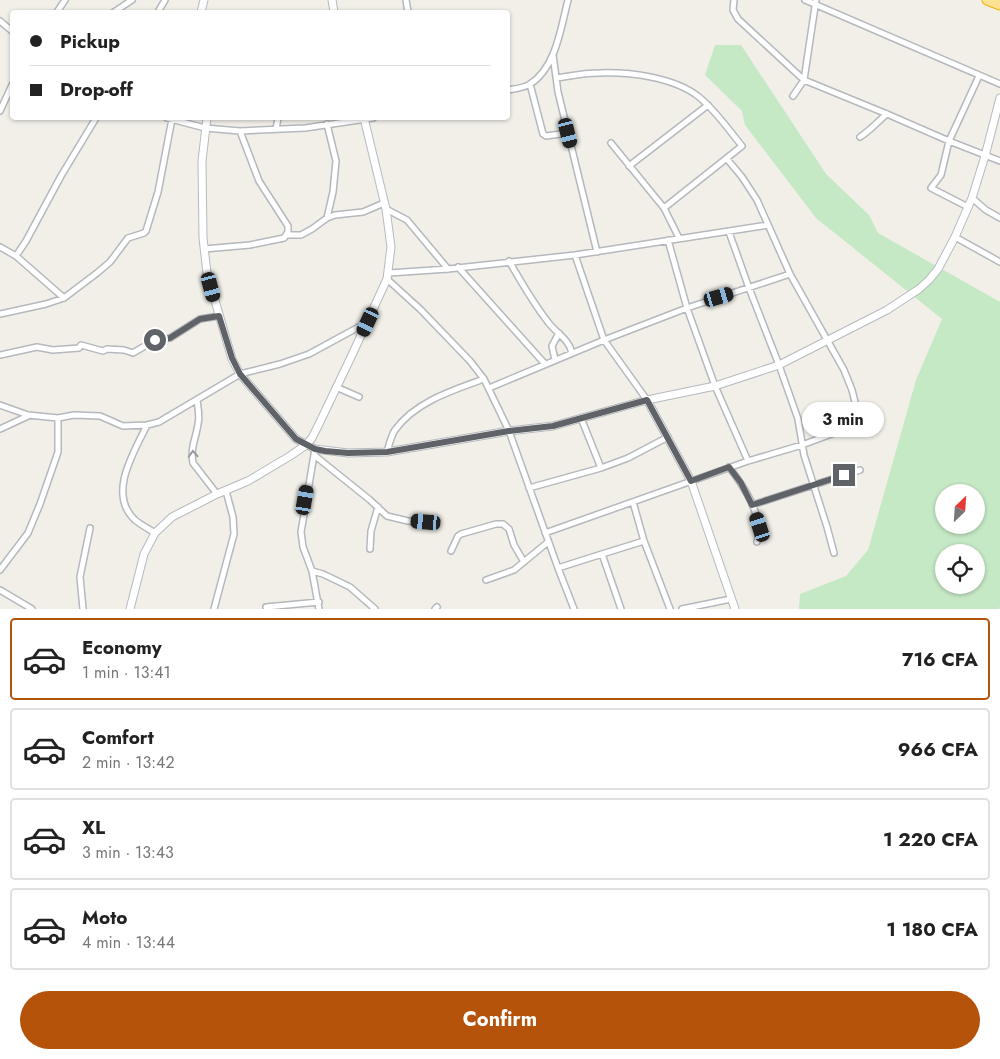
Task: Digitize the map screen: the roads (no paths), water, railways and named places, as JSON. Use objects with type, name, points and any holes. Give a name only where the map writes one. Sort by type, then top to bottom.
[{"type":"highway","points":[[987,0],[1000,5]]},
{"type":"street","points":[[117,10],[132,0]]},
{"type":"street","points":[[510,89],[530,84],[550,63],[568,0]]},
{"type":"street","points":[[734,0],[733,10],[738,19],[804,80],[1000,161]]},
{"type":"street","points":[[805,0],[816,2],[881,34],[1000,84]]},
{"type":"street","points":[[793,96],[804,80],[816,2]]},
{"type":"street","points":[[0,21],[10,30]]},
{"type":"street","points":[[553,55],[568,133],[597,252]]},
{"type":"street","points":[[556,78],[599,73],[643,76],[665,80],[682,86],[698,96],[723,121],[742,146],[664,208]]},
{"type":"street","points":[[968,207],[931,188],[943,169],[948,141],[979,76]]},
{"type":"street","points":[[530,84],[543,134],[546,136],[568,133]]},
{"type":"street","points":[[0,111],[10,90]]},
{"type":"street","points":[[314,452],[387,452],[509,431],[553,426],[647,400],[716,386],[779,365],[827,341],[887,310],[919,290],[938,269],[972,198],[1000,98]]},
{"type":"street","points":[[629,166],[708,105]]},
{"type":"street","points":[[860,137],[871,130],[878,121],[888,114]]},
{"type":"street","points":[[16,256],[26,242],[61,176],[95,120]]},
{"type":"street","points":[[0,314],[64,298],[110,262],[128,238],[146,231],[158,192],[169,120]]},
{"type":"street","points":[[176,120],[205,128],[240,131],[305,128],[352,120]]},
{"type":"street","points":[[206,120],[202,161],[204,248],[219,316],[232,358],[240,374],[296,439],[306,445],[390,518],[426,522]]},
{"type":"street","points":[[276,130],[278,120]]},
{"type":"street","points":[[130,609],[144,554],[155,533],[172,517],[248,481],[290,456],[306,445],[316,431],[388,276],[390,247],[385,206],[364,120]]},
{"type":"street","points":[[327,124],[336,161],[333,192],[327,218]]},
{"type":"street","points":[[240,131],[260,181],[288,226],[287,235]]},
{"type":"street","points":[[611,143],[664,208],[679,238]]},
{"type":"street","points":[[545,533],[729,467],[802,445],[857,423],[858,418],[849,383],[790,274],[757,200],[727,159]]},
{"type":"street","points":[[972,198],[986,210],[1000,218]]},
{"type":"street","points":[[204,248],[250,245],[284,238],[287,235],[301,235],[335,215],[363,212],[385,206],[407,220],[448,269]]},
{"type":"street","points":[[388,276],[575,255],[768,225]]},
{"type":"street","points":[[730,232],[798,419],[802,445],[834,553]]},
{"type":"street","points":[[955,236],[1000,262]]},
{"type":"street","points":[[668,240],[687,308],[716,386],[748,461]]},
{"type":"street","points":[[0,247],[16,256],[64,298]]},
{"type":"street","points":[[575,255],[604,340],[647,400],[691,481],[734,609]]},
{"type":"street","points":[[509,261],[549,324],[568,343],[572,353]]},
{"type":"street","points":[[458,268],[545,364]]},
{"type":"street","points":[[489,388],[687,308],[790,274]]},
{"type":"street","points":[[388,276],[470,361],[484,379],[509,431],[574,609]]},
{"type":"street","points":[[0,355],[36,347],[63,350],[72,347],[78,348],[81,345],[103,351],[107,349],[124,350],[133,353],[155,340],[170,338],[200,319],[219,316]]},
{"type":"street","points":[[0,405],[28,415],[58,418],[74,415],[100,416],[123,426],[147,425],[159,422],[240,374],[280,364],[309,354],[368,322]]},
{"type":"street","points":[[555,360],[552,346],[559,333]]},
{"type":"street","points":[[387,452],[394,432],[407,416],[428,402],[484,379]]},
{"type":"street","points":[[336,388],[359,397]]},
{"type":"street","points":[[197,400],[199,422],[192,447],[193,463],[218,494]]},
{"type":"street","points":[[0,429],[28,415]]},
{"type":"street","points":[[0,570],[28,533],[40,504],[58,452],[58,418]]},
{"type":"street","points":[[581,418],[601,468]]},
{"type":"street","points":[[147,425],[126,470],[123,489],[127,509],[135,520],[155,533]]},
{"type":"street","points":[[529,488],[601,468],[628,458],[668,437]]},
{"type":"street","points":[[314,452],[301,532],[304,552],[312,571],[319,609]]},
{"type":"street","points":[[729,467],[741,483],[752,505],[760,527],[757,542]]},
{"type":"street","points":[[752,505],[860,470]]},
{"type":"street","points":[[214,609],[234,534],[234,517],[226,491]]},
{"type":"street","points":[[633,502],[644,541],[670,609]]},
{"type":"street","points":[[370,550],[371,531],[378,507]]},
{"type":"street","points":[[451,551],[458,536],[461,534],[496,524],[503,524],[509,529],[514,545],[524,562]]},
{"type":"street","points":[[83,609],[80,577],[90,528]]},
{"type":"street","points":[[558,568],[644,541]]},
{"type":"street","points":[[486,580],[514,570],[548,542]]},
{"type":"street","points":[[602,554],[621,609]]},
{"type":"street","points":[[312,571],[323,574],[350,587],[375,609]]},
{"type":"street","points":[[0,590],[32,609]]},
{"type":"street","points":[[682,609],[732,599]]},
{"type":"street","points":[[266,607],[319,602]]}]
